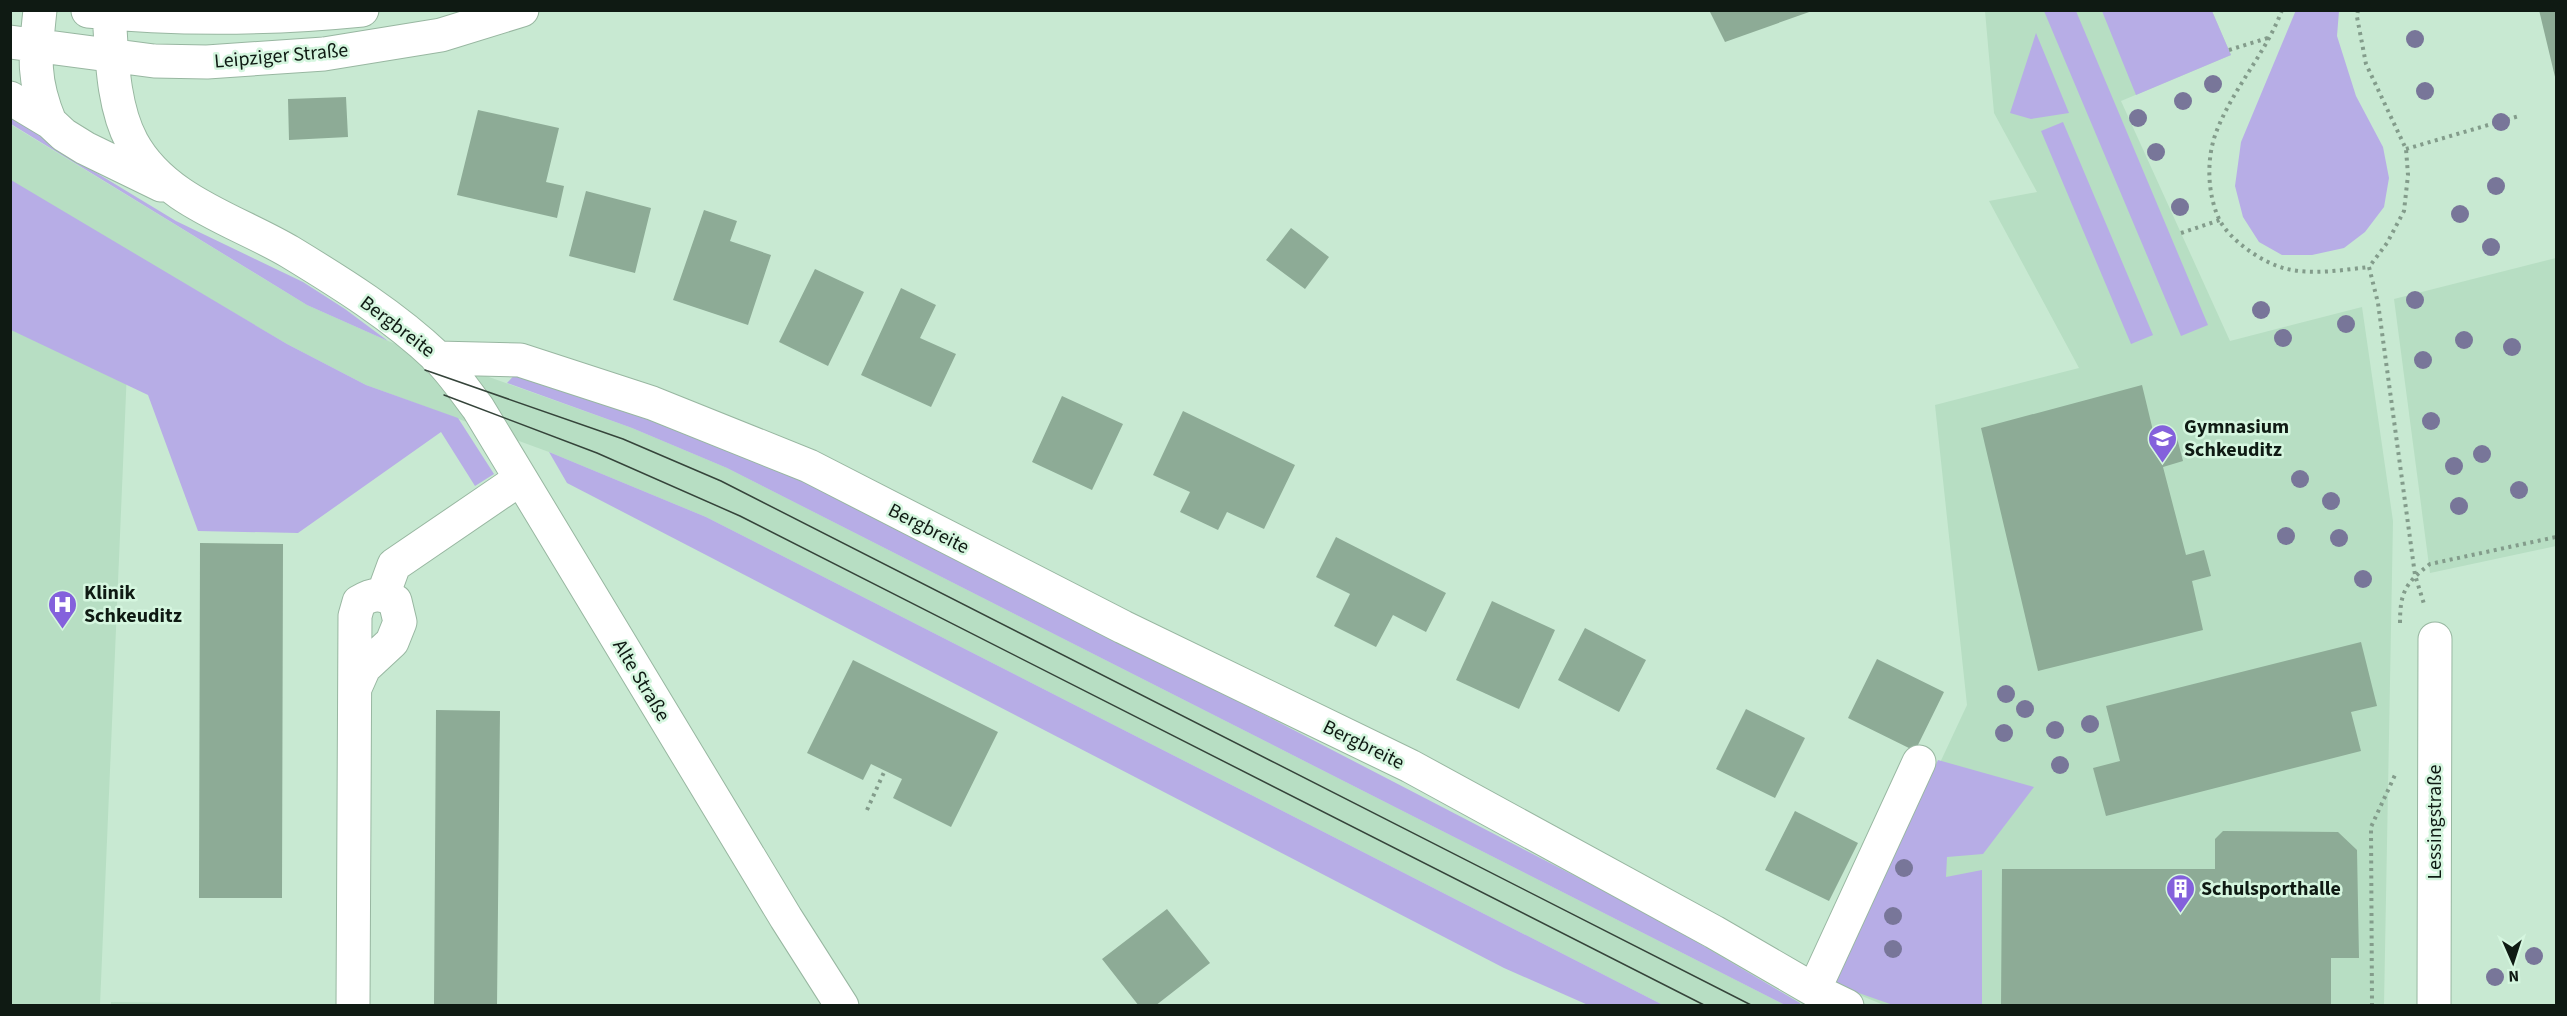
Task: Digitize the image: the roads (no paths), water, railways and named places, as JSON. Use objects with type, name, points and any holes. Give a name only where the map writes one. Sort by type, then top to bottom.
[{"type":"street","points":[[40,10],[23,44],[50,122]]},
{"type":"street","name":"Leipziger Straße","points":[[98,12],[205,18],[270,17],[362,10]]},
{"type":"street","name":"Leipziger Straße","points":[[23,44],[113,57],[154,61],[207,62],[324,54],[441,35],[522,10]]},
{"type":"street","name":"Bergbreite","points":[[98,12],[113,57],[117,94],[132,142],[145,161],[178,194],[288,251],[347,288],[367,301],[437,358],[520,360],[652,403],[809,466],[1123,627],[1410,766],[1714,932],[1814,990],[1846,1005]]},
{"type":"street","points":[[10,98],[50,122],[85,148],[178,194]]},
{"type":"street","name":"Alte Straße","points":[[437,358],[478,408],[786,918],[842,1005]]},
{"type":"street","points":[[353,1005],[356,686],[364,668],[392,642],[400,622],[395,601],[383,595],[394,565],[520,479]]},
{"type":"street","name":"Lessingstraße","points":[[2434,1005],[2435,639]]},
{"type":"street","points":[[1814,990],[1919,762]]},
{"type":"tram line","points":[[425,370],[623,439],[721,481],[1753,1006]]},
{"type":"tram line","points":[[444,395],[597,453],[740,516],[1706,1006]]},
{"type":"place","name":"Gymnasium Schkeuditz","points":[[2163,464]]},
{"type":"place","name":"Klinik Schkeuditz","points":[[63,630]]},
{"type":"place","name":"Schulsporthalle","points":[[2180,914]]}]
